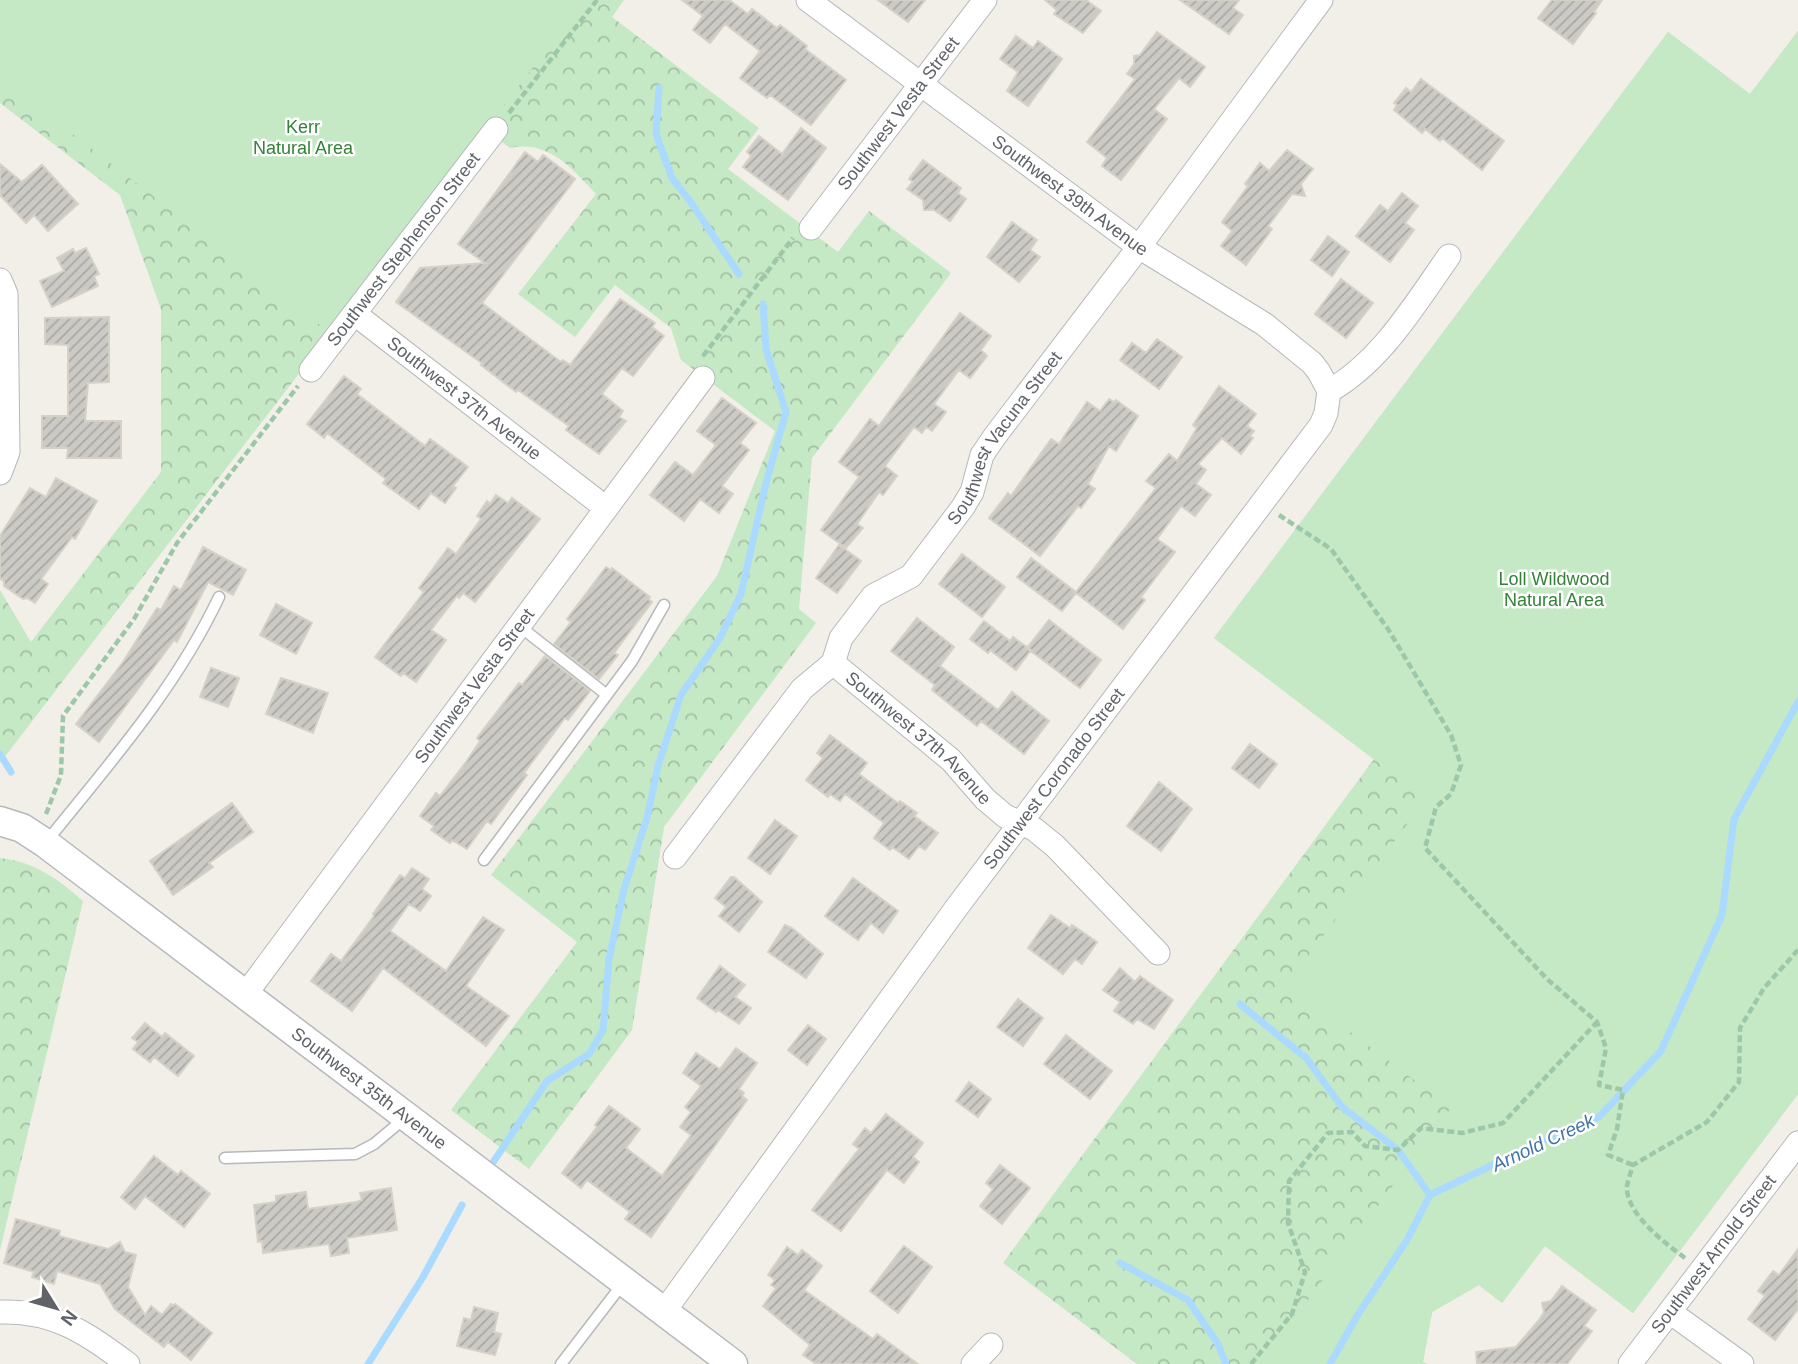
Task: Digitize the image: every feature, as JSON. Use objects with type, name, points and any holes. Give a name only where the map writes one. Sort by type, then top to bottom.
[{"type":"street","name":"Southwest 39th Avenue","points":[[808,0],[1139,247],[1264,324],[1312,363],[1329,391]]},
{"type":"street","name":"Southwest Vesta Street","points":[[811,228],[985,0]]},
{"type":"street","name":"Southwest Vacuna Street","points":[[675,857],[802,689],[833,663],[841,638],[873,596],[911,576],[967,502],[982,455],[995,436],[1139,247],[1321,0]]},
{"type":"street","name":"Southwest Stephenson Street","points":[[311,369],[496,129]]},
{"type":"street","points":[[1329,391],[1348,381],[1375,354],[1448,256]]},
{"type":"street","points":[[0,280],[6,294],[8,452],[0,473]]},
{"type":"street","name":"Southwest 37th Avenue","points":[[355,314],[606,508]]},
{"type":"street","name":"Southwest Vesta Street","points":[[245,995],[703,378]]},
{"type":"street","name":"Southwest Coronado Street","points":[[663,1313],[957,907],[1321,425],[1326,413],[1329,391]]},
{"type":"street","name":"Southwest 37th Avenue","points":[[833,663],[951,760],[985,799],[1005,816],[1023,823],[1055,846],[1158,953]]},
{"type":"street","name":"Southwest 35th Avenue","points":[[0,821],[22,828],[40,840],[733,1364]]},
{"type":"street","name":"Southwest Arnold Street","points":[[1630,1364],[1798,1143]]},
{"type":"street","points":[[0,1312],[54,1318],[87,1334],[128,1364]]},
{"type":"street","points":[[1670,1312],[1742,1364]]},
{"type":"street","points":[[973,1364],[991,1345]]},
{"type":"lane","points":[[40,840],[156,706],[200,636],[219,597]]},
{"type":"lane","points":[[484,860],[645,642],[664,605]]},
{"type":"lane","points":[[518,625],[607,695]]},
{"type":"lane","points":[[225,1158],[355,1154],[374,1144],[407,1116]]},
{"type":"lane","points":[[561,1364],[624,1282]]},
{"type":"path","points":[[496,129],[597,0]]},
{"type":"path","points":[[703,378],[702,357],[799,230],[811,228]]},
{"type":"path","points":[[40,840],[61,775],[63,716],[134,619],[177,543],[311,369]]},
{"type":"path","points":[[1261,503],[1331,549],[1388,629],[1451,735],[1461,765],[1451,794],[1436,807],[1425,848],[1547,979],[1597,1022],[1606,1048],[1599,1085],[1623,1090],[1617,1129],[1608,1155],[1633,1165]]},
{"type":"path","points":[[1702,1271],[1659,1239],[1631,1204],[1627,1187],[1633,1165],[1707,1122],[1739,1082],[1740,1028],[1764,988],[1798,950]]},
{"type":"path","points":[[1251,1364],[1292,1314],[1305,1272],[1288,1223],[1289,1181],[1328,1133],[1352,1132],[1365,1146],[1398,1150],[1421,1128],[1462,1133],[1503,1123],[1597,1022]]},
{"type":"green space","points":[[0,0],[624,0],[612,17],[759,128],[728,169],[838,252],[869,211],[951,273],[812,458],[799,609],[816,623],[664,827],[632,1030],[529,1169],[451,1110],[577,942],[491,875],[717,576],[775,431],[681,360],[671,328],[615,285],[575,337],[518,294],[596,194],[568,166],[548,152],[536,148],[510,148],[486,130],[0,763],[0,590],[31,642],[161,472],[161,309],[120,195],[0,103]]},
{"type":"green space","name":"Kerr Natural Area","points":[[0,0],[585,0],[329,332],[0,78]]},
{"type":"green space","name":"Loll Wildwood Natural Area","points":[[1798,31],[1798,1094],[1633,1313],[1545,1246],[1502,1303],[1479,1285],[1432,1312],[1423,1362],[1427,1364],[1137,1364],[1003,1263],[1374,759],[1214,638],[1668,32],[1750,94]]},
{"type":"green space","name":"Loll Wildwood Natural Area","points":[[1798,31],[1798,1094],[1633,1313],[1545,1246],[1502,1303],[1479,1285],[1432,1312],[1423,1362],[1427,1364],[1260,1364],[1451,1108],[1287,984],[1426,799],[1214,638],[1668,32],[1750,94]]},
{"type":"green space","points":[[0,858],[24,863],[45,873],[83,901],[0,1250]]},
{"type":"building","points":[[682,0],[729,0],[748,14],[752,9],[777,28],[780,25],[807,46],[805,49],[846,80],[811,125],[770,95],[767,98],[740,78],[760,51],[725,24],[710,43],[693,30],[703,16]]},
{"type":"building","points":[[878,0],[925,0],[908,22]]},
{"type":"building","points":[[1045,0],[1086,0],[1101,11],[1083,33],[1054,14],[1057,10]]},
{"type":"building","points":[[1180,0],[1239,0],[1233,8],[1243,15],[1229,34]]},
{"type":"building","points":[[1552,0],[1602,0],[1594,12],[1596,13],[1573,44],[1538,18]]},
{"type":"building","points":[[1157,32],[1205,67],[1190,87],[1179,78],[1154,109],[1167,119],[1121,180],[1102,166],[1107,158],[1087,142],[1135,79],[1127,74],[1134,64],[1134,56],[1140,55]]},
{"type":"building","points":[[1016,36],[1033,48],[1038,41],[1062,59],[1028,106],[1007,91],[1018,72],[1000,59]]},
{"type":"building","points":[[1421,79],[1504,141],[1482,170],[1442,138],[1440,141],[1425,129],[1422,133],[1394,110],[1397,105],[1394,103],[1406,88],[1411,92]]},
{"type":"building","points":[[801,128],[826,148],[788,200],[743,167],[751,156],[747,152],[759,136],[782,154]]},
{"type":"building","points":[[1287,150],[1313,169],[1301,184],[1305,196],[1292,194],[1268,226],[1272,229],[1246,265],[1221,246],[1232,231],[1222,222],[1248,186],[1245,184],[1260,163],[1269,171]]},
{"type":"building","points":[[525,152],[538,162],[543,155],[575,179],[482,303],[561,362],[563,360],[570,365],[620,299],[655,323],[652,327],[664,336],[633,376],[622,368],[602,394],[623,411],[619,417],[626,421],[599,454],[566,430],[569,426],[518,390],[516,392],[481,365],[483,364],[396,302],[420,268],[485,263],[458,244]]},
{"type":"building","points":[[923,160],[961,188],[958,193],[966,199],[950,221],[934,210],[924,210],[923,200],[907,189],[913,182],[909,179]]},
{"type":"building","points":[[0,164],[22,182],[42,165],[78,204],[48,231],[34,215],[26,223],[0,195]]},
{"type":"building","points":[[1402,193],[1418,206],[1405,223],[1414,230],[1390,262],[1356,236],[1380,205],[1388,211]]},
{"type":"building","points":[[1012,222],[1037,240],[1030,250],[1040,257],[1019,282],[987,257]]},
{"type":"building","points":[[1328,236],[1349,252],[1332,276],[1311,260]]},
{"type":"building","points":[[86,248],[99,274],[94,276],[98,286],[52,307],[40,281],[64,271],[57,258],[73,249],[75,253]]},
{"type":"building","points":[[1341,279],[1373,303],[1346,338],[1315,314]]},
{"type":"building","points":[[960,313],[991,336],[981,350],[987,356],[970,378],[959,370],[934,404],[946,412],[932,431],[926,427],[922,433],[914,427],[885,466],[897,476],[883,495],[879,492],[857,524],[863,528],[846,548],[821,530],[859,477],[839,462],[870,419],[879,426]]},
{"type":"building","points":[[109,317],[109,382],[88,383],[85,421],[121,421],[121,458],[67,458],[68,448],[42,448],[42,416],[68,416],[68,345],[45,344],[45,318]]},
{"type":"building","points":[[1157,339],[1182,357],[1159,389],[1120,360],[1132,343],[1146,353]]},
{"type":"building","points":[[344,376],[361,389],[357,394],[425,446],[430,439],[468,467],[453,486],[456,488],[445,503],[431,493],[419,509],[383,483],[386,479],[327,433],[324,438],[307,424]]},
{"type":"building","points":[[1219,386],[1256,414],[1247,426],[1254,431],[1250,436],[1253,438],[1241,454],[1222,438],[1198,464],[1206,470],[1196,484],[1211,495],[1195,516],[1181,506],[1157,539],[1175,552],[1141,597],[1145,600],[1123,629],[1076,593],[1062,611],[1017,577],[1031,558],[1076,592],[1156,488],[1146,481],[1169,454],[1177,461],[1197,428],[1193,425]]},
{"type":"building","points":[[722,398],[756,423],[740,443],[749,450],[722,486],[733,494],[719,513],[700,499],[684,521],[650,495],[675,462],[693,475],[716,445],[697,431]]},
{"type":"building","points":[[1109,399],[1114,402],[1116,400],[1138,416],[1116,451],[1109,446],[1088,484],[1095,489],[1081,508],[1078,506],[1040,556],[989,518],[1008,493],[1011,496],[1051,439],[1059,444],[1087,402],[1100,411]]},
{"type":"building","points":[[56,478],[97,501],[75,539],[72,537],[41,579],[48,584],[35,603],[27,598],[23,599],[4,586],[4,581],[0,579],[0,536],[30,488],[46,497]]},
{"type":"building","points":[[496,495],[508,503],[512,498],[540,519],[475,602],[463,593],[459,598],[457,596],[431,630],[446,640],[416,682],[403,673],[401,676],[375,657],[424,592],[419,588],[448,548],[456,554],[481,519],[477,516],[487,501],[490,504]]},
{"type":"building","points":[[839,545],[861,561],[837,593],[816,578]]},
{"type":"building","points":[[203,547],[246,570],[233,595],[208,582],[177,642],[174,640],[99,742],[76,724],[123,662],[157,608],[161,610],[174,586],[181,590]]},
{"type":"building","points":[[962,554],[1005,587],[982,617],[939,584]]},
{"type":"building","points":[[606,567],[611,570],[612,568],[650,597],[648,599],[652,602],[614,653],[618,655],[599,679],[554,644],[571,622],[567,619]]},
{"type":"building","points":[[276,604],[312,623],[296,654],[260,635]]},
{"type":"building","points":[[917,618],[954,647],[940,666],[998,710],[1012,692],[1049,721],[1024,754],[981,721],[977,726],[932,690],[935,685],[891,651]]},
{"type":"building","points":[[1049,620],[1101,660],[1080,688],[1027,648]]},
{"type":"building","points":[[984,621],[1010,641],[1013,637],[1031,650],[1016,670],[970,639]]},
{"type":"building","points":[[545,656],[590,691],[568,720],[565,718],[524,773],[527,775],[491,824],[487,821],[467,849],[452,840],[450,843],[431,830],[434,826],[420,816],[436,793],[440,796],[466,762],[480,741],[477,738],[519,683],[522,685]]},
{"type":"building","points":[[211,668],[239,678],[228,707],[200,697]]},
{"type":"building","points":[[281,678],[328,693],[313,733],[266,714]]},
{"type":"building","points":[[830,735],[867,763],[859,774],[898,803],[900,801],[917,813],[914,816],[938,833],[925,850],[919,846],[909,859],[892,847],[890,850],[874,838],[884,823],[845,794],[840,801],[830,794],[828,797],[806,780],[823,758],[817,753]]},
{"type":"building","points":[[1250,744],[1277,764],[1259,788],[1232,768]]},
{"type":"building","points":[[1159,782],[1192,809],[1161,851],[1127,826]]},
{"type":"building","points":[[232,803],[253,832],[209,863],[213,867],[173,895],[150,861]]},
{"type":"building","points":[[775,820],[797,836],[770,874],[748,858]]},
{"type":"building","points":[[412,868],[429,879],[422,889],[431,896],[420,911],[409,904],[390,931],[446,971],[483,917],[504,930],[466,986],[509,1016],[486,1046],[383,968],[352,1011],[311,981],[331,954],[341,961],[400,875],[405,878]]},
{"type":"building","points":[[731,877],[762,902],[739,932],[719,916],[726,907],[715,898]]},
{"type":"building","points":[[853,878],[898,911],[883,933],[871,923],[858,940],[825,916]]},
{"type":"building","points":[[1051,915],[1097,942],[1082,964],[1075,959],[1063,974],[1028,948]]},
{"type":"building","points":[[785,925],[823,954],[806,978],[768,952]]},
{"type":"building","points":[[720,966],[745,985],[735,997],[751,1008],[739,1024],[697,998]]},
{"type":"building","points":[[1120,968],[1135,982],[1140,976],[1173,1000],[1154,1029],[1137,1019],[1133,1024],[1114,1011],[1120,1002],[1103,990]]},
{"type":"building","points":[[1018,999],[1043,1018],[1023,1046],[997,1027]]},
{"type":"building","points":[[145,1023],[162,1037],[165,1033],[194,1056],[178,1076],[154,1057],[150,1062],[133,1049],[138,1042],[132,1038]]},
{"type":"building","points":[[808,1025],[826,1039],[807,1065],[788,1050]]},
{"type":"building","points":[[1066,1035],[1112,1071],[1090,1099],[1044,1064]]},
{"type":"building","points":[[736,1048],[757,1063],[739,1089],[747,1100],[651,1237],[625,1219],[630,1212],[587,1180],[581,1188],[562,1173],[597,1127],[595,1125],[609,1106],[640,1129],[626,1148],[662,1176],[691,1135],[680,1127],[691,1112],[685,1107],[701,1086],[683,1073],[696,1053],[720,1069]]},
{"type":"building","points":[[969,1082],[991,1099],[978,1117],[956,1101]]},
{"type":"building","points":[[886,1114],[923,1143],[913,1157],[919,1162],[904,1183],[887,1170],[841,1231],[812,1210],[859,1149],[853,1144],[865,1128],[871,1133]]},
{"type":"building","points":[[154,1156],[178,1175],[181,1171],[210,1194],[184,1227],[145,1196],[135,1209],[121,1197]]},
{"type":"building","points":[[1000,1165],[1030,1188],[1002,1224],[980,1206],[993,1189],[986,1183]]},
{"type":"building","points":[[391,1188],[397,1230],[347,1238],[349,1253],[331,1256],[329,1244],[263,1253],[262,1241],[258,1242],[254,1205],[276,1202],[276,1196],[306,1192],[308,1209],[356,1202],[362,1200],[360,1193]]},
{"type":"building","points":[[16,1219],[60,1231],[59,1236],[108,1249],[120,1242],[125,1252],[136,1255],[128,1287],[145,1315],[151,1306],[162,1315],[171,1304],[175,1304],[212,1333],[191,1360],[168,1342],[164,1347],[115,1309],[100,1284],[57,1271],[54,1284],[32,1277],[34,1272],[4,1263]]},
{"type":"building","points":[[904,1246],[932,1267],[898,1313],[870,1291]]},
{"type":"building","points":[[787,1247],[798,1255],[802,1250],[822,1266],[804,1290],[873,1339],[877,1334],[918,1364],[816,1364],[803,1355],[810,1345],[763,1306],[776,1288],[771,1285],[775,1280],[768,1275]]},
{"type":"building","points":[[1798,1249],[1798,1309],[1775,1340],[1748,1319],[1765,1296],[1758,1291],[1773,1271],[1779,1275]]},
{"type":"building","points":[[1562,1286],[1596,1310],[1584,1326],[1592,1331],[1567,1364],[1477,1364],[1476,1352],[1516,1347],[1544,1312],[1542,1303],[1551,1301]]},
{"type":"building","points":[[474,1307],[498,1313],[494,1332],[501,1334],[495,1355],[457,1346],[464,1318],[471,1320]]},
{"type":"waterway","points":[[659,88],[656,134],[672,178],[739,274]]},
{"type":"waterway","points":[[494,1161],[547,1081],[589,1054],[603,1030],[609,959],[624,889],[647,818],[658,766],[681,695],[720,638],[741,594],[766,483],[786,412],[766,349],[763,304]]},
{"type":"waterway","name":"Arnold Creek","points":[[1330,1364],[1357,1316],[1407,1240],[1430,1195],[1599,1117],[1661,1051],[1722,915],[1734,819],[1798,702]]},
{"type":"waterway","points":[[0,754],[11,772]]},
{"type":"waterway","points":[[1240,1004],[1306,1058],[1342,1107],[1398,1150],[1430,1195]]},
{"type":"waterway","points":[[368,1364],[423,1277],[462,1205]]},
{"type":"waterway","points":[[1120,1263],[1188,1300],[1218,1344],[1226,1364]]}]
